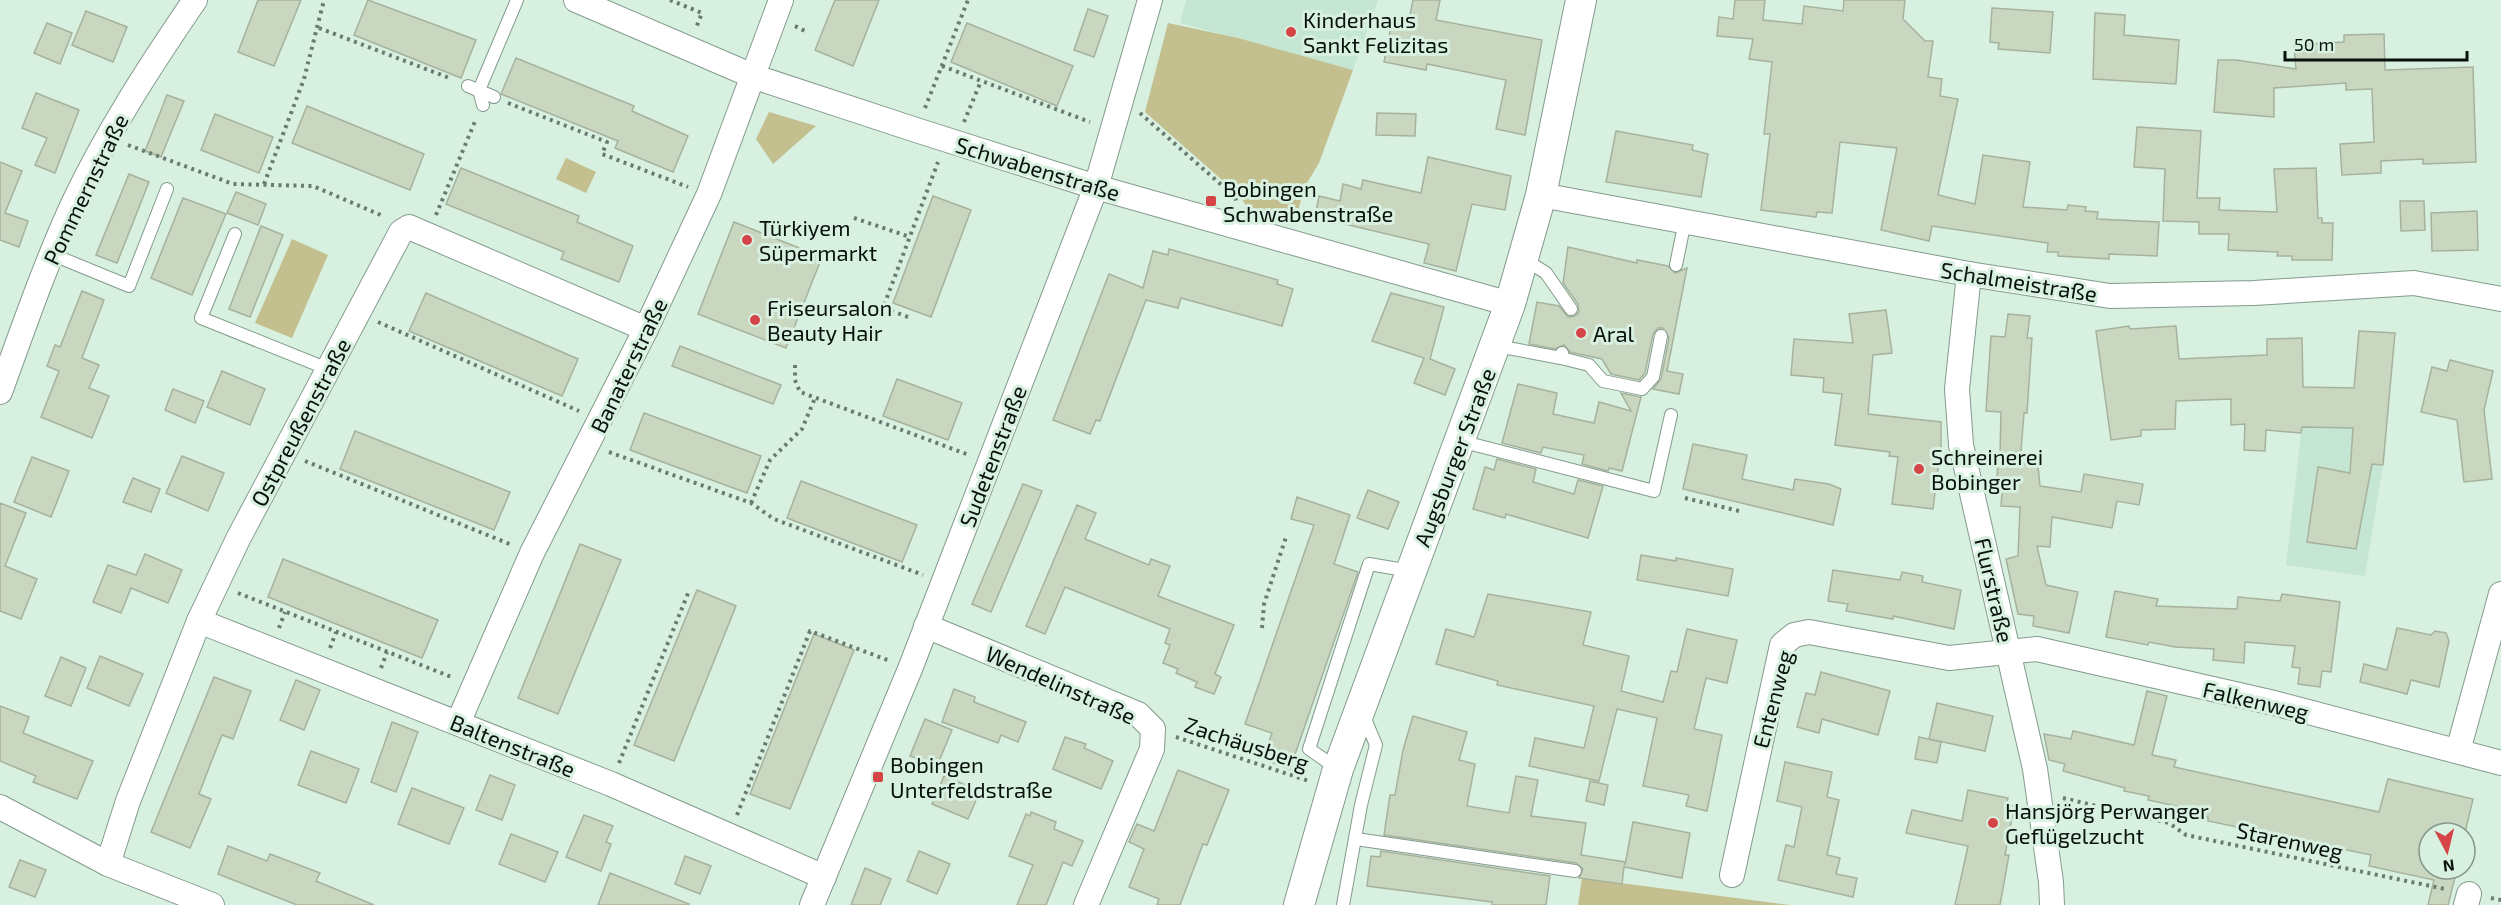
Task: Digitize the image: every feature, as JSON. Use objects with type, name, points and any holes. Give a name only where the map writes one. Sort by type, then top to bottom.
[{"type":"street","name":"Pommernstraße","points":[[0,392],[51,254],[108,137],[133,91],[195,0]]},
{"type":"street","name":"Schwabenstraße","points":[[576,0],[755,76],[916,130],[1096,187],[1245,227],[1510,304]]},
{"type":"street","name":"Banaterstraße","points":[[458,723],[532,553],[589,445],[709,195],[755,76],[781,0]]},
{"type":"street","name":"Sudetenstraße","points":[[812,905],[910,669],[1096,187],[1150,0]]},
{"type":"street","name":"Augsburger Straße","points":[[1299,905],[1335,778],[1410,572],[1497,346],[1541,195],[1581,0]]},
{"type":"street","name":"Schalmeistraße","points":[[1541,195],[1970,274],[2110,296],[2254,293],[2414,283],[2501,299]]},
{"type":"street","name":"Ostpreußenstraße","points":[[108,864],[128,801],[199,621],[284,453],[401,232],[418,231]]},
{"type":"street","points":[[418,231],[646,329]]},
{"type":"street","name":"Flurstraße","points":[[1970,274],[1957,389],[1961,445],[2010,651],[2039,793],[2052,905]]},
{"type":"street","points":[[2458,751],[2501,594]]},
{"type":"street","name":"Baltenstraße","points":[[199,621],[611,784],[824,878]]},
{"type":"street","name":"Wendelinstraße","points":[[926,626],[1138,714],[1153,729],[1152,749],[1086,905]]},
{"type":"street","name":"Entenweg","points":[[1732,875],[1782,645],[1794,635],[1809,632],[1949,658],[2010,651]]},
{"type":"street","name":"Falkenweg","points":[[2010,651],[2037,649],[2274,703],[2501,763]]},
{"type":"street","points":[[0,807],[108,864],[212,905]]},
{"type":"lane","points":[[474,88],[517,0]]},
{"type":"lane","points":[[474,88],[494,97]]},
{"type":"lane","points":[[474,88],[483,105]]},
{"type":"lane","points":[[51,254],[129,286],[167,189]]},
{"type":"lane","points":[[1676,265],[1685,221]]},
{"type":"lane","points":[[235,234],[201,318],[328,369]]},
{"type":"lane","points":[[1524,259],[1546,273],[1572,309]]},
{"type":"lane","points":[[1497,346],[1562,354],[1589,365],[1603,381],[1642,389],[1653,377],[1661,336]]},
{"type":"lane","points":[[1460,441],[1654,491],[1671,415]]},
{"type":"lane","points":[[1335,778],[1309,749],[1369,564],[1410,572]]},
{"type":"lane","points":[[1343,905],[1361,806],[1376,745],[1360,708]]},
{"type":"lane","points":[[1356,839],[1575,871]]},
{"type":"path","points":[[264,184],[304,79],[324,0]]},
{"type":"path","points":[[670,0],[702,13],[688,48]]},
{"type":"path","points":[[916,130],[968,0]]},
{"type":"path","points":[[319,27],[474,88]]},
{"type":"path","points":[[942,66],[1113,131]]},
{"type":"path","points":[[908,317],[883,308],[951,141],[981,81]]},
{"type":"path","points":[[494,97],[607,142],[602,154],[709,195]]},
{"type":"path","points":[[108,137],[233,184],[313,186],[418,231],[483,105]]},
{"type":"path","points":[[1120,105],[1143,114],[1235,197],[1245,227]]},
{"type":"path","points":[[854,218],[910,237]]},
{"type":"path","points":[[358,313],[601,420]]},
{"type":"path","points":[[795,364],[797,387],[800,392],[990,463]]},
{"type":"path","points":[[751,503],[770,460],[802,429],[815,398]]},
{"type":"path","points":[[589,445],[751,503],[774,519],[943,582]]},
{"type":"path","points":[[284,453],[532,553]]},
{"type":"path","points":[[1685,498],[1739,511]]},
{"type":"path","points":[[1262,628],[1264,604],[1286,537]]},
{"type":"path","points":[[217,585],[474,686]]},
{"type":"path","points":[[611,784],[688,591]]},
{"type":"path","points":[[729,835],[810,631],[910,669]]},
{"type":"path","name":"Zachäusberg","points":[[1153,729],[1335,778]]},
{"type":"path","name":"Starenweg","points":[[2039,793],[2169,823],[2186,835],[2467,899]]},
{"type":"shaded area","name":"Kinderhaus Sankt Felizitas","points":[[1186,0],[1378,0],[1353,70],[1180,23]]},
{"type":"shaded area","points":[[1168,23],[1238,38],[1353,70],[1319,163],[1304,188],[1295,223],[1249,210],[1239,195],[1145,112]]},
{"type":"shaded area","points":[[769,112],[816,126],[773,164],[756,139]]},
{"type":"shaded area","points":[[566,158],[596,172],[586,193],[556,179]]},
{"type":"shaded area","points":[[292,239],[328,255],[292,338],[255,323]]},
{"type":"shaded area","points":[[2389,392],[2383,465],[2365,576],[2286,565],[2302,427],[2326,427]]},
{"type":"shaded area","points":[[1582,878],[1790,905],[1578,905]]},
{"type":"building","points":[[258,0],[301,0],[274,66],[238,52]]},
{"type":"building","points":[[368,0],[476,40],[461,78],[354,35]]},
{"type":"building","points":[[835,0],[879,0],[853,66],[815,50]]},
{"type":"building","points":[[1413,0],[1440,0],[1436,20],[1542,40],[1525,135],[1496,129],[1506,80],[1427,64],[1426,70],[1384,62],[1391,26],[1407,29]]},
{"type":"building","points":[[1735,0],[1765,0],[1763,20],[1802,24],[1804,6],[1843,11],[1844,0],[1905,0],[1903,19],[1925,41],[1933,41],[1928,77],[1942,79],[1940,96],[1958,99],[1938,195],[1975,204],[1983,155],[2030,162],[2023,207],[2067,210],[2068,205],[2086,207],[2085,211],[2098,212],[2097,219],[2159,222],[2157,256],[2109,254],[2109,259],[2058,256],[2058,252],[2047,252],[2048,243],[1932,226],[1929,241],[1881,230],[1897,148],[1840,142],[1832,213],[1817,212],[1816,217],[1761,210],[1770,134],[1764,134],[1772,62],[1749,59],[1753,39],[1717,36],[1719,17],[1733,19]]},
{"type":"building","points":[[1992,8],[2053,12],[2050,53],[1998,49],[1999,43],[1990,42]]},
{"type":"building","points":[[1088,9],[1108,16],[1094,57],[1074,50]]},
{"type":"building","points":[[86,11],[127,27],[113,62],[72,45]]},
{"type":"building","points":[[2095,13],[2125,15],[2124,35],[2179,40],[2176,84],[2093,79]]},
{"type":"building","points":[[47,23],[72,33],[60,64],[34,53]]},
{"type":"building","points":[[967,23],[1073,66],[1057,106],[951,62]]},
{"type":"building","points":[[2384,34],[2385,70],[2473,67],[2476,162],[2423,164],[2423,159],[2381,161],[2381,173],[2342,175],[2340,144],[2374,142],[2372,89],[2346,90],[2346,83],[2274,88],[2274,117],[2214,112],[2218,60],[2236,60],[2296,69],[2294,45],[2344,42],[2344,35]]},
{"type":"building","points":[[516,58],[634,106],[632,111],[688,136],[673,172],[615,148],[618,141],[501,94]]},
{"type":"building","points":[[36,93],[79,110],[55,173],[35,165],[47,138],[22,128]]},
{"type":"building","points":[[167,95],[184,101],[161,157],[145,151]]},
{"type":"building","points":[[307,106],[424,154],[410,190],[292,143]]},
{"type":"building","points":[[1377,113],[1416,114],[1415,136],[1376,135]]},
{"type":"building","points":[[215,114],[273,137],[259,173],[201,150]]},
{"type":"building","points":[[2137,127],[2201,131],[2197,198],[2220,198],[2219,210],[2277,212],[2274,169],[2316,168],[2318,218],[2322,218],[2322,223],[2333,223],[2332,260],[2292,260],[2292,256],[2277,256],[2278,252],[2228,250],[2229,234],[2199,234],[2199,222],[2163,221],[2165,169],[2134,167]]},
{"type":"building","points":[[1616,131],[1693,145],[1692,150],[1708,154],[1701,197],[1606,182]]},
{"type":"building","points":[[1428,157],[1511,176],[1505,210],[1472,204],[1456,271],[1424,263],[1429,244],[1315,217],[1319,196],[1340,201],[1343,184],[1361,189],[1363,180],[1421,193]]},
{"type":"building","points":[[0,162],[22,171],[5,213],[28,221],[19,247],[0,240]]},
{"type":"building","points":[[461,168],[579,216],[577,222],[633,246],[619,282],[561,259],[564,252],[446,204]]},
{"type":"building","points":[[129,174],[149,182],[117,263],[96,255]]},
{"type":"building","points":[[236,192],[266,204],[258,225],[227,213]]},
{"type":"building","points":[[933,196],[971,210],[931,317],[893,303]]},
{"type":"building","points":[[183,198],[226,214],[192,295],[151,278]]},
{"type":"building","points":[[2400,201],[2424,201],[2425,230],[2401,231]]},
{"type":"building","points":[[2477,211],[2478,250],[2432,251],[2431,213]]},
{"type":"building","points":[[734,222],[822,257],[786,348],[698,314]]},
{"type":"building","points":[[261,226],[283,235],[250,317],[229,309]]},
{"type":"building","points":[[1568,247],[1637,263],[1637,260],[1668,266],[1675,273],[1687,268],[1667,371],[1683,374],[1679,394],[1653,389],[1661,379],[1669,338],[1663,328],[1658,328],[1653,334],[1645,373],[1639,380],[1611,374],[1602,359],[1570,352],[1564,345],[1555,349],[1529,344],[1537,302],[1559,306],[1568,317],[1575,316],[1579,312],[1578,304],[1563,283]]},
{"type":"building","points":[[1169,249],[1278,280],[1277,284],[1293,289],[1282,326],[1181,298],[1178,308],[1146,300],[1100,421],[1096,420],[1090,434],[1053,420],[1109,274],[1143,288],[1153,251],[1168,255]]},
{"type":"building","points":[[82,291],[104,300],[82,358],[99,365],[89,388],[109,396],[92,438],[41,417],[59,371],[47,366],[55,345],[60,347]]},
{"type":"building","points":[[426,293],[578,359],[562,396],[409,331]]},
{"type":"building","points":[[1391,293],[1444,307],[1430,359],[1455,369],[1445,395],[1414,383],[1424,358],[1372,341]]},
{"type":"building","points":[[1886,310],[1892,353],[1873,355],[1868,414],[1941,422],[1941,461],[1939,461],[1933,509],[1892,504],[1898,457],[1889,456],[1890,452],[1835,445],[1842,394],[1823,392],[1824,378],[1791,375],[1794,339],[1853,343],[1849,314]]},
{"type":"building","points":[[2008,314],[2030,316],[2027,338],[2032,338],[2027,413],[2024,413],[2021,451],[2000,454],[2001,412],[1986,411],[1991,336],[2005,337]]},
{"type":"building","points":[[2129,326],[2130,329],[2176,326],[2179,359],[2267,355],[2267,339],[2302,338],[2303,387],[2354,388],[2359,331],[2395,333],[2383,465],[2372,464],[2356,549],[2307,542],[2318,467],[2350,473],[2353,428],[2302,427],[2301,433],[2266,430],[2265,451],[2244,450],[2245,424],[2231,425],[2231,399],[2176,401],[2175,429],[2141,430],[2141,436],[2111,440],[2096,331]]},
{"type":"building","points":[[680,346],[781,385],[773,404],[672,366]]},
{"type":"building","points":[[2450,360],[2493,371],[2484,410],[2492,479],[2464,482],[2457,420],[2421,412],[2432,367],[2447,371]]},
{"type":"building","points":[[222,371],[265,389],[250,425],[207,407]]},
{"type":"building","points":[[897,379],[962,403],[948,440],[883,416]]},
{"type":"building","points":[[1518,384],[1557,393],[1553,414],[1594,423],[1599,402],[1631,411],[1621,393],[1641,397],[1622,471],[1609,468],[1608,471],[1582,464],[1584,455],[1543,447],[1541,453],[1502,443]]},
{"type":"building","points":[[173,389],[204,401],[195,423],[165,410]]},
{"type":"building","points":[[644,413],[761,456],[747,493],[630,450]]},
{"type":"building","points":[[355,431],[510,492],[494,530],[340,469]]},
{"type":"building","points":[[1693,444],[1747,455],[1742,479],[1793,490],[1795,479],[1829,484],[1841,489],[1833,525],[1683,489]]},
{"type":"building","points":[[182,456],[224,473],[208,511],[166,493]]},
{"type":"building","points":[[32,457],[69,471],[51,517],[14,502]]},
{"type":"building","points":[[1497,459],[1536,469],[1533,482],[1574,494],[1578,480],[1603,486],[1588,538],[1506,514],[1505,518],[1473,509],[1485,467],[1494,470]]},
{"type":"building","points":[[1998,459],[2038,466],[2040,486],[2081,492],[2084,474],[2143,484],[2139,505],[2117,501],[2112,528],[2052,517],[2050,547],[2037,546],[2046,585],[2078,592],[2069,633],[2033,626],[2034,616],[2018,614],[2006,559],[2018,556],[2020,507],[2001,506],[2003,479],[1997,479]]},
{"type":"building","points":[[133,478],[160,489],[151,512],[123,502]]},
{"type":"building","points":[[801,481],[917,525],[902,562],[787,518]]},
{"type":"building","points":[[1023,484],[1042,491],[991,612],[972,604]]},
{"type":"building","points":[[1368,490],[1399,502],[1388,529],[1357,518]]},
{"type":"building","points":[[1297,497],[1350,515],[1334,564],[1358,572],[1290,769],[1263,759],[1272,733],[1245,724],[1314,525],[1291,519]]},
{"type":"building","points":[[0,503],[26,513],[5,566],[37,579],[21,619],[0,611]]},
{"type":"building","points":[[1077,505],[1096,513],[1085,539],[1149,565],[1151,559],[1170,566],[1158,596],[1234,625],[1215,674],[1221,677],[1214,694],[1195,687],[1197,682],[1176,673],[1178,669],[1163,663],[1170,645],[1165,643],[1170,629],[1065,587],[1045,634],[1026,626]]},
{"type":"building","points":[[580,544],[621,560],[558,714],[518,698]]},
{"type":"building","points":[[145,554],[182,570],[168,603],[131,588],[121,613],[93,602],[108,565],[136,575]]},
{"type":"building","points":[[1641,555],[1676,561],[1676,558],[1733,569],[1728,596],[1637,580]]},
{"type":"building","points":[[283,559],[438,620],[422,658],[268,597]]},
{"type":"building","points":[[1833,570],[1900,580],[1902,572],[1923,576],[1922,582],[1961,590],[1954,629],[1893,616],[1893,619],[1846,611],[1848,604],[1828,601]]},
{"type":"building","points":[[697,590],[736,606],[674,761],[634,745]]},
{"type":"building","points":[[2115,591],[2158,599],[2156,606],[2237,609],[2238,597],[2280,601],[2282,594],[2340,602],[2331,672],[2322,671],[2320,687],[2298,684],[2300,668],[2292,667],[2295,646],[2245,642],[2244,663],[2213,660],[2214,649],[2175,647],[2149,642],[2148,645],[2106,637]]},
{"type":"building","points":[[1488,594],[1591,612],[1583,645],[1629,656],[1621,691],[1663,702],[1671,671],[1677,672],[1687,629],[1737,640],[1727,683],[1706,678],[1694,729],[1722,735],[1707,811],[1686,806],[1689,795],[1643,786],[1657,718],[1617,709],[1599,781],[1529,766],[1535,738],[1584,748],[1594,706],[1497,685],[1498,681],[1436,664],[1446,629],[1474,637]]},
{"type":"building","points":[[2397,628],[2431,635],[2435,631],[2446,633],[2449,641],[2439,687],[2411,680],[2407,694],[2360,682],[2364,664],[2387,670]]},
{"type":"building","points":[[814,634],[854,650],[790,809],[750,794]]},
{"type":"building","points":[[100,656],[143,674],[129,706],[87,688]]},
{"type":"building","points":[[61,657],[86,668],[71,706],[45,696]]},
{"type":"building","points":[[1821,672],[1890,691],[1878,735],[1822,719],[1819,733],[1797,727],[1806,693],[1815,695]]},
{"type":"building","points":[[214,677],[251,691],[233,739],[222,735],[210,765],[199,794],[211,799],[190,848],[151,832]]},
{"type":"building","points":[[296,680],[320,690],[304,730],[280,720]]},
{"type":"building","points":[[954,689],[975,697],[974,702],[1026,722],[1018,742],[1001,735],[998,743],[942,722]]},
{"type":"building","points":[[2147,691],[2167,696],[2152,755],[2176,760],[2174,767],[2379,812],[2388,779],[2473,799],[2468,821],[2417,821],[2417,876],[2369,866],[2371,855],[2208,821],[2208,817],[2184,812],[2185,808],[2148,800],[2149,796],[2124,791],[2125,788],[2063,771],[2065,764],[2049,760],[2044,734],[2071,739],[2073,731],[2134,745]]},
{"type":"building","points":[[1937,703],[1993,716],[1985,751],[1929,739]]},
{"type":"building","points":[[0,706],[29,717],[23,733],[93,761],[77,799],[33,782],[36,776],[0,761]]},
{"type":"building","points":[[1413,716],[1467,732],[1459,760],[1475,764],[1467,806],[1509,813],[1516,776],[1538,780],[1531,816],[1586,823],[1581,855],[1625,862],[1625,865],[1633,822],[1690,833],[1682,878],[1624,867],[1622,884],[1579,878],[1583,869],[1576,863],[1384,835],[1390,795],[1395,795],[1403,750]]},
{"type":"building","points":[[925,719],[952,730],[937,766],[910,756]]},
{"type":"building","points":[[392,722],[418,732],[396,792],[371,782]]},
{"type":"building","points":[[1065,737],[1086,744],[1084,748],[1113,761],[1101,789],[1053,769]]},
{"type":"building","points":[[1919,737],[1941,742],[1937,763],[1915,759]]},
{"type":"building","points":[[311,751],[359,769],[346,803],[298,785]]},
{"type":"building","points":[[1785,762],[1832,772],[1827,797],[1839,800],[1827,855],[1840,858],[1836,874],[1857,878],[1853,897],[1778,880],[1786,845],[1794,847],[1802,807],[1777,801]]},
{"type":"building","points":[[1178,770],[1229,790],[1207,845],[1203,844],[1180,905],[1157,905],[1159,899],[1129,887],[1144,849],[1129,842],[1137,824],[1154,831]]},
{"type":"building","points":[[490,775],[515,785],[502,820],[476,810]]},
{"type":"building","points":[[944,776],[980,791],[968,819],[932,804]]},
{"type":"building","points":[[1590,781],[1608,785],[1604,805],[1586,801]]},
{"type":"building","points":[[412,788],[464,808],[449,844],[398,824]]},
{"type":"building","points":[[1968,790],[2008,798],[2006,804],[2014,806],[2005,855],[2009,855],[2000,905],[1955,905],[1968,846],[1906,833],[1912,810],[1962,821]]},
{"type":"building","points":[[1031,812],[1056,822],[1054,829],[1083,841],[1072,866],[1063,862],[1046,905],[1017,905],[1033,865],[1009,856],[1026,814],[1030,816]]},
{"type":"building","points":[[584,815],[613,826],[606,842],[611,844],[601,871],[566,857]]},
{"type":"building","points":[[511,834],[558,852],[545,882],[499,864]]},
{"type":"building","points":[[228,846],[267,861],[270,854],[320,873],[316,881],[374,905],[297,905],[218,874]]},
{"type":"building","points":[[919,851],[950,864],[937,894],[907,881]]},
{"type":"building","points":[[1381,851],[1550,876],[1546,905],[1492,905],[1492,902],[1367,886],[1371,856],[1380,857]]},
{"type":"building","points":[[685,856],[711,866],[700,894],[675,884]]},
{"type":"building","points":[[20,860],[46,870],[35,897],[9,887]]},
{"type":"building","points":[[865,868],[891,879],[880,905],[851,905]]},
{"type":"building","points":[[610,873],[689,904],[598,905]]},
{"type":"building","points":[[2434,881],[2454,881],[2448,905],[2428,905]]},
{"type":"place","name":"Kinderhaus Sankt Felizitas","points":[[1291,32]]},
{"type":"place","name":"Bobingen Schwabenstraße","points":[[1211,201]]},
{"type":"place","name":"Türkiyem Süpermarkt","points":[[747,240]]},
{"type":"place","name":"Friseursalon Beauty Hair","points":[[755,320]]},
{"type":"place","name":"Aral","points":[[1581,333]]},
{"type":"place","name":"Schreinerei Bobinger","points":[[1919,469]]},
{"type":"place","name":"Bobingen Unterfeldstraße","points":[[878,777]]},
{"type":"place","name":"Hansjörg Perwanger Geflügelzucht","points":[[1993,823]]}]
